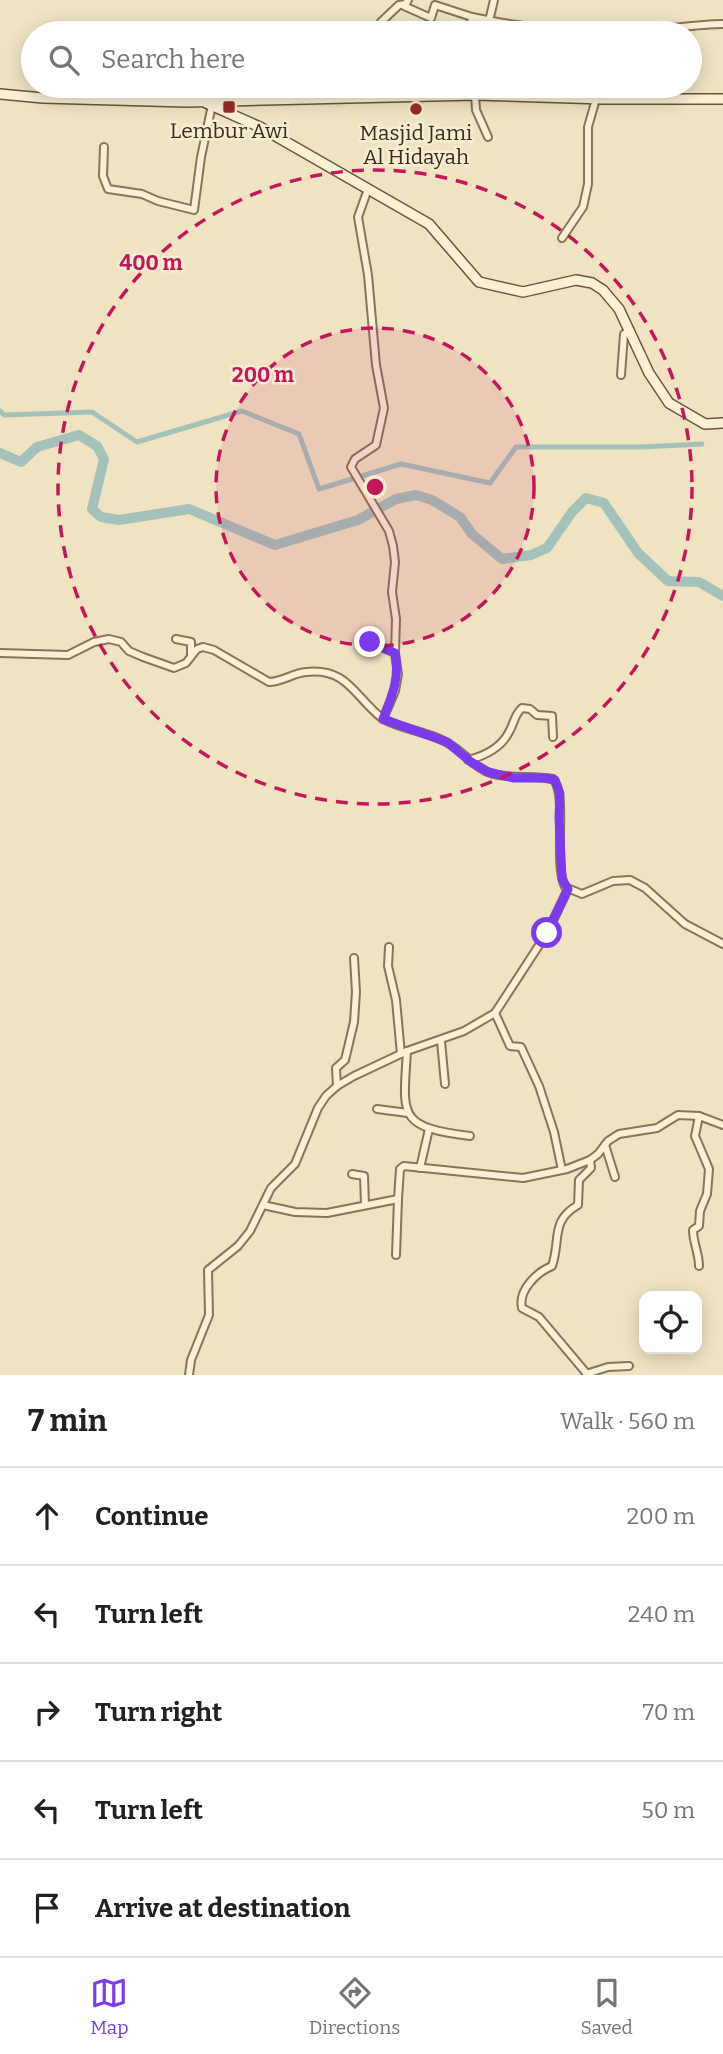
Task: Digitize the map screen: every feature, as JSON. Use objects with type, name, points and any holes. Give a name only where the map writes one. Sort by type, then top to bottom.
[{"type":"main road","points":[[0,94],[21,95]]},
{"type":"main road","points":[[66,98],[208,104],[352,98]]},
{"type":"main road","points":[[578,98],[723,99]]},
{"type":"main road","points":[[208,104],[260,127],[429,224],[478,282],[523,292],[566,281],[584,281],[607,293],[630,330],[649,373],[668,404],[705,424],[723,423]]},
{"type":"street","points":[[392,0],[431,18],[435,5],[489,21],[494,0]]},
{"type":"street","points":[[382,21],[403,3]]},
{"type":"street","points":[[471,21],[472,17]]},
{"type":"street","points":[[702,26],[723,24]]},
{"type":"street","points":[[472,98],[488,137]]},
{"type":"street","points":[[562,238],[583,207],[588,184],[588,127],[596,99]]},
{"type":"street","points":[[104,147],[103,176],[108,189],[142,194],[194,210],[208,104]]},
{"type":"street","points":[[368,189],[358,217],[368,275],[376,365],[384,408],[376,445],[355,459],[351,467],[391,537],[395,562],[392,592],[398,674],[395,691],[383,719]]},
{"type":"street","points":[[621,375],[622,341],[624,334],[630,330]]},
{"type":"street","points":[[0,653],[68,654],[103,639],[117,640],[129,651],[166,666],[186,663],[197,649],[203,647],[214,650],[269,682],[310,671],[346,680],[373,712],[383,719],[447,742],[481,769],[499,775],[555,780],[560,794],[562,879],[568,889],[582,894],[613,881],[630,880],[645,888],[685,924],[723,944]]},
{"type":"street","points":[[176,639],[191,642],[191,656]]},
{"type":"street","points":[[360,642],[370,642],[395,653]]},
{"type":"street","points":[[468,760],[487,753],[498,745],[510,732],[517,712],[522,708],[530,709],[537,715],[552,716],[554,737]]},
{"type":"street","points":[[189,1375],[191,1360],[209,1315],[208,1270],[238,1246],[250,1231],[275,1183],[292,1169],[321,1103],[337,1086],[404,1052],[464,1031],[495,1013],[547,933],[568,889]]},
{"type":"street","points":[[389,947],[388,966],[404,1052],[404,1096],[408,1113],[416,1123],[429,1129],[470,1136]]},
{"type":"street","points":[[337,1086],[336,1068],[344,1062],[354,1022],[354,958]]},
{"type":"street","points":[[495,1013],[510,1046],[521,1047],[539,1086],[554,1132],[562,1170]]},
{"type":"street","points":[[441,1041],[445,1084]]},
{"type":"street","points":[[377,1110],[408,1113]]},
{"type":"street","points":[[396,1255],[401,1167],[513,1178],[562,1170],[590,1160],[624,1132],[660,1127],[675,1115],[699,1116],[723,1125]]},
{"type":"street","points":[[699,1116],[695,1136],[709,1169],[707,1194],[700,1211],[699,1226],[693,1230],[699,1266]]},
{"type":"street","points":[[420,1168],[429,1129]]},
{"type":"street","points":[[605,1145],[615,1177]]},
{"type":"street","points":[[590,1160],[591,1168],[579,1180],[579,1205],[568,1212],[558,1228],[552,1266],[526,1285],[520,1298],[522,1308],[544,1322],[585,1374],[608,1367],[629,1366]]},
{"type":"street","points":[[352,1174],[364,1176],[365,1205]]},
{"type":"street","points":[[263,1205],[295,1212],[327,1213],[398,1199]]},
{"type":"waterway","points":[[0,411],[4,415],[92,412],[137,442],[242,411],[299,434],[319,489],[401,464],[490,483],[516,447],[702,444]]},
{"type":"waterway","points":[[0,453],[21,462],[37,447],[79,435],[97,446],[104,459],[92,509],[101,517],[119,520],[189,509],[275,545],[358,520],[396,499],[416,495],[432,500],[460,517],[472,534],[502,559],[531,555],[547,548],[572,512],[586,498],[604,503],[638,553],[668,581],[699,582],[723,596]]},
{"type":"place","name":"Lembur Awi","points":[[229,107]]},
{"type":"place","name":"Masjid Jami Al Hidayah","points":[[416,109]]},
{"type":"route","points":[[370,642],[395,653],[397,663],[395,691],[383,719],[396,726],[417,730],[447,742],[488,772],[514,778],[549,778],[557,783],[560,794],[562,879],[568,889],[547,933]]}]
